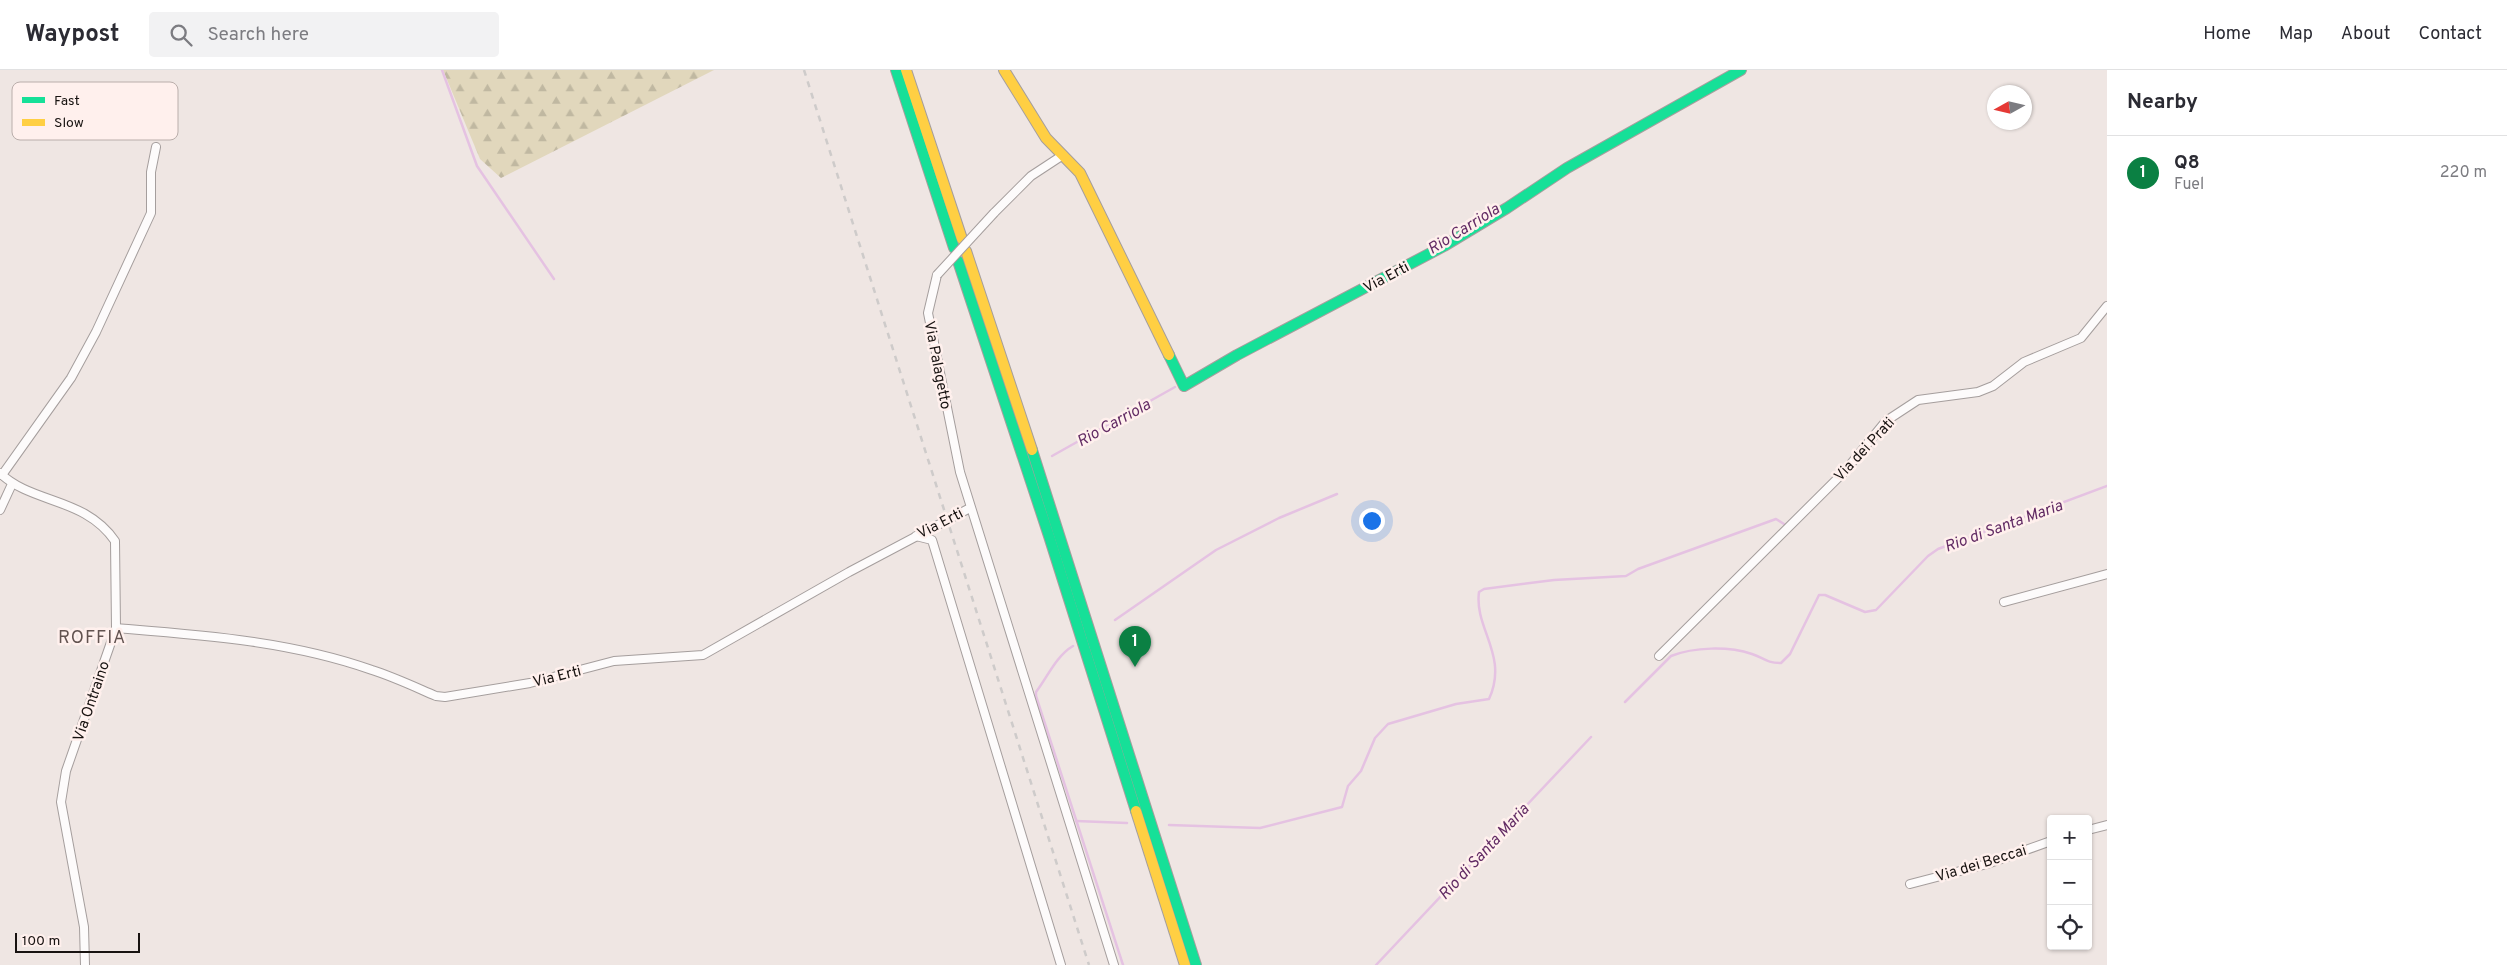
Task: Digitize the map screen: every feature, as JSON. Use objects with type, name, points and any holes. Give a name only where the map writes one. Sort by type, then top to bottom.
[{"type":"main road","points":[[896,70],[954,248]]},
{"type":"main road","points":[[906,70],[962,238]]},
{"type":"main road","points":[[1004,70],[1046,138],[1063,155]]},
{"type":"main road","name":"Via Erti","points":[[1063,155],[1085,182],[1184,386],[1291,326],[1402,269],[1543,185],[1567,168],[1741,70]]},
{"type":"main road","points":[[966,251],[1196,965]]},
{"type":"main road","points":[[958,260],[1052,545],[1185,965]]},
{"type":"street","points":[[1,474],[71,378],[96,332],[150,213],[151,172],[156,148]]},
{"type":"street","name":"Via Palagetto","points":[[1063,155],[1031,176],[937,275],[929,307],[929,322],[960,472],[970,508],[1114,965]]},
{"type":"street","name":"Via dei Prati","points":[[1659,656],[1845,471],[1886,421],[1918,400],[1978,392],[1993,386],[2024,362],[2081,338],[2107,306]]},
{"type":"street","name":"Via Ontraino","points":[[1,474],[12,484],[55,499],[82,512],[108,530],[115,541],[116,628],[66,771],[61,802],[84,927],[85,965]]},
{"type":"street","points":[[0,510],[12,484]]},
{"type":"street","name":"Via Erti","points":[[116,628],[207,636],[275,646],[371,669],[436,696],[445,697],[530,683],[614,661],[703,655],[916,536],[970,508]]},
{"type":"street","points":[[916,536],[932,540],[1061,965]]},
{"type":"street","points":[[2004,602],[2107,574]]},
{"type":"street","points":[[2092,829],[2107,825]]},
{"type":"street","name":"Via dei Beccai","points":[[1910,884],[1987,864],[2047,842]]},
{"type":"green space","points":[[443,70],[714,70],[501,178],[480,159]]},
{"type":"waterway","points":[[442,70],[477,166],[554,279]]},
{"type":"waterway","name":"Rio Carriola","points":[[1460,231],[1511,200]]},
{"type":"waterway","name":"Rio Carriola","points":[[1339,296],[1375,278]]},
{"type":"waterway","name":"Rio Carriola","points":[[1052,456],[1175,387]]},
{"type":"waterway","name":"Rio di Santa Maria","points":[[1625,702],[1671,656],[1680,653],[1700,649],[1743,651],[1765,660],[1781,663],[1790,654],[1819,595],[1825,595],[1865,612],[1876,610],[1928,556],[1938,549],[2107,486]]},
{"type":"waterway","points":[[1115,620],[1216,550],[1279,518],[1337,494]]},
{"type":"waterway","points":[[1169,825],[1260,828],[1342,807],[1348,786],[1361,771],[1375,738],[1388,724],[1456,704],[1489,699],[1494,683],[1495,669],[1479,605],[1479,592],[1484,589],[1554,580],[1626,576],[1638,569],[1776,519],[1784,524]]},
{"type":"waterway","points":[[1073,646],[1057,661],[1036,692],[1036,696],[1123,965]]},
{"type":"waterway","name":"Rio di Santa Maria","points":[[1376,965],[1591,737]]},
{"type":"waterway","points":[[1076,821],[1127,823]]},
{"type":"railway","points":[[804,70],[1089,965]]},
{"type":"traffic: fast","points":[[896,70],[954,248]]},
{"type":"traffic: fast","points":[[1169,355],[1184,386],[1237,355],[1444,246],[1507,208],[1567,168],[1741,70]]},
{"type":"traffic: fast","points":[[958,261],[1049,536],[1136,811]]},
{"type":"traffic: fast","points":[[1032,450],[1196,965]]},
{"type":"traffic: slow","points":[[906,70],[962,239]]},
{"type":"traffic: slow","points":[[1004,70],[1046,138],[1080,173],[1169,355]]},
{"type":"traffic: slow","points":[[966,251],[1032,450]]},
{"type":"traffic: slow","points":[[1136,811],[1185,965]]},
{"type":"place","name":"Q8","points":[[1135,667]]},
{"type":"district","name":"ROFFIA","points":[[92,637]]}]
